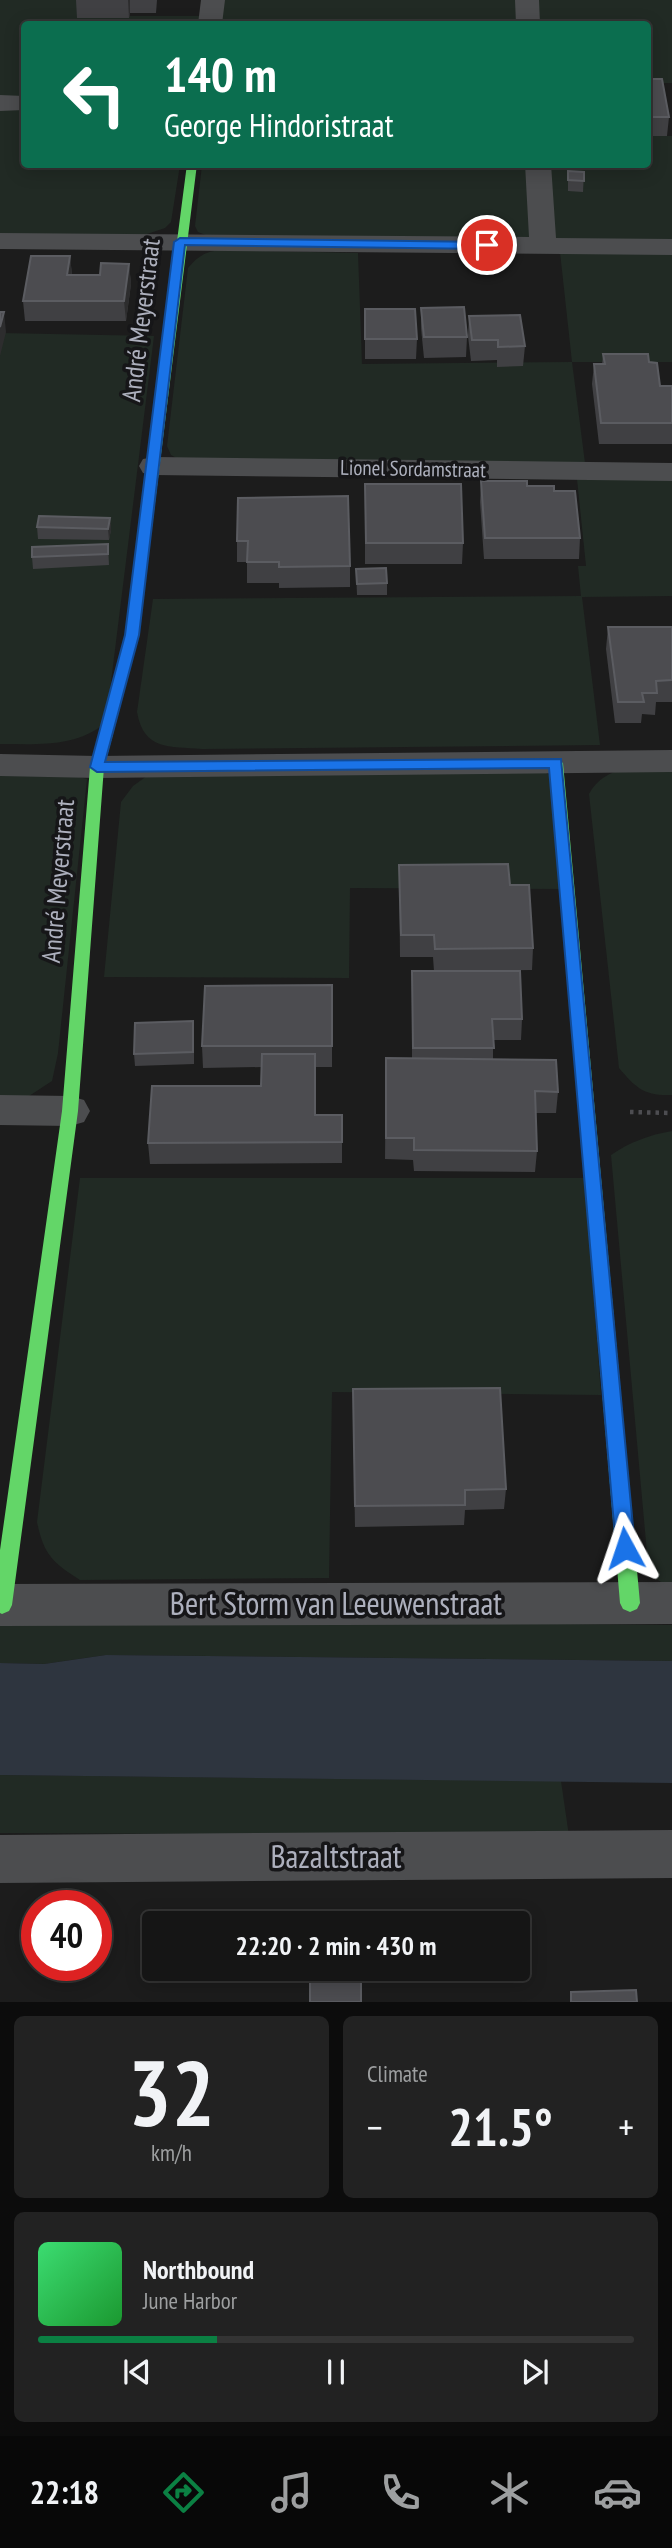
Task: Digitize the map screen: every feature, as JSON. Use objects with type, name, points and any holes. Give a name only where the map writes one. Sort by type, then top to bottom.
[{"type":"street","points":[[210,21],[213,0]]},
{"type":"street","points":[[527,0],[528,21]]},
{"type":"street","points":[[0,103],[21,103]]},
{"type":"street","name":"André Meyerstraat","points":[[1,1605],[70,1111],[97,767],[132,635],[191,168]]},
{"type":"street","points":[[537,168],[543,246]]},
{"type":"street","points":[[0,241],[672,247]]},
{"type":"street","name":"Lionel Sordamstraat","points":[[154,466],[672,472]]},
{"type":"street","points":[[0,765],[97,767],[672,761]]},
{"type":"street","points":[[556,763],[651,1603]]},
{"type":"street","points":[[0,1110],[70,1111]]},
{"type":"street","name":"Bert Storm van Leeuwenstraat","points":[[1,1605],[651,1603]]},
{"type":"street","name":"Bazaltstraat","points":[[0,1859],[672,1854]]},
{"type":"shaded area","points":[[0,0],[83,0],[80,16],[199,16],[199,21],[21,21],[21,97],[0,97]]},
{"type":"shaded area","points":[[222,0],[520,0],[521,21],[219,21]]},
{"type":"shaded area","points":[[533,0],[672,0],[672,83],[651,83],[651,21],[535,21]]},
{"type":"shaded area","points":[[0,107],[21,107],[21,168],[180,168],[171,222],[165,228],[141,236],[0,235]]},
{"type":"shaded area","points":[[651,136],[672,136],[672,240],[551,239],[546,168],[651,168]]},
{"type":"shaded area","points":[[202,168],[529,168],[534,239],[208,236],[198,232],[195,226]]},
{"type":"shaded area","points":[[222,250],[358,253],[362,364],[572,362],[585,463],[182,461],[171,455],[167,446],[188,268],[203,255]]},
{"type":"shaded area","points":[[560,252],[672,253],[672,362],[572,362]]},
{"type":"shaded area","points":[[0,333],[154,336],[106,722],[82,736],[56,743],[0,744]]},
{"type":"shaded area","points":[[577,479],[672,480],[672,596],[582,597],[600,745],[202,749],[160,744],[145,734],[137,712],[153,599],[581,596],[578,566],[586,566]]},
{"type":"shaded area","points":[[672,765],[672,1095],[662,1095],[641,1089],[619,1068],[589,794],[596,784],[614,772],[637,767]]},
{"type":"shaded area","points":[[532,766],[550,775],[568,889],[350,888],[349,978],[104,977],[121,802],[133,786],[151,773]]},
{"type":"shaded area","points":[[0,768],[44,768],[87,779],[58,1053],[52,1081],[29,1096],[0,1103]]},
{"type":"shaded area","points":[[672,1131],[672,1588],[649,1575],[611,1155],[640,1140]]},
{"type":"shaded area","points":[[80,1178],[585,1178],[601,1395],[332,1392],[329,1578],[80,1580],[51,1557],[37,1522]]},
{"type":"shaded area","points":[[0,1619],[672,1625],[672,1661],[106,1655],[44,1664],[0,1663]]},
{"type":"shaded area","points":[[106,1655],[672,1661],[672,1783],[0,1775],[0,1663],[44,1664]]},
{"type":"shaded area","points":[[0,1775],[561,1781],[569,1836],[0,1833]]},
{"type":"building","points":[[651,79],[662,79],[669,117],[651,117]]},
{"type":"building","points":[[568,171],[584,172],[584,181],[568,180]]},
{"type":"building","points":[[31,256],[70,256],[67,275],[100,275],[101,263],[129,264],[124,301],[23,301]]},
{"type":"building","points":[[464,307],[467,337],[424,337],[421,308]]},
{"type":"building","points":[[365,309],[415,309],[417,339],[365,339]]},
{"type":"building","points":[[520,315],[525,346],[498,347],[498,340],[472,340],[469,316]]},
{"type":"building","points":[[603,354],[648,354],[649,362],[657,363],[660,386],[672,386],[672,423],[601,423],[594,364],[605,364]]},
{"type":"building","points":[[481,481],[527,481],[527,486],[554,486],[554,491],[575,491],[580,538],[485,538]]},
{"type":"building","points":[[365,484],[461,484],[463,543],[366,543]]},
{"type":"building","points":[[348,496],[350,566],[279,567],[279,562],[247,562],[248,541],[237,541],[238,498]]},
{"type":"building","points":[[39,516],[110,518],[108,529],[37,527]]},
{"type":"building","points":[[108,544],[108,554],[32,557],[32,547]]},
{"type":"building","points":[[386,568],[387,583],[357,584],[356,569]]},
{"type":"building","points":[[608,627],[672,627],[672,680],[656,681],[657,693],[642,693],[644,702],[618,702]]},
{"type":"building","points":[[508,864],[510,885],[529,885],[533,948],[435,949],[434,935],[401,935],[399,865]]},
{"type":"building","points":[[412,971],[520,971],[522,1019],[492,1019],[494,1048],[413,1048]]},
{"type":"building","points":[[332,985],[332,1046],[202,1046],[205,986]]},
{"type":"building","points":[[193,1021],[193,1052],[134,1054],[135,1023]]},
{"type":"building","points":[[262,1054],[315,1054],[315,1115],[342,1115],[342,1142],[148,1143],[152,1086],[261,1086]]},
{"type":"building","points":[[386,1058],[556,1060],[558,1092],[535,1091],[537,1151],[414,1150],[414,1138],[386,1138]]},
{"type":"building","points":[[500,1388],[506,1489],[465,1490],[465,1505],[355,1506],[353,1389]]},
{"type":"building","points":[[310,1981],[361,1981],[361,2002],[310,2002]]},
{"type":"building","points":[[636,1990],[637,2002],[571,2002],[571,1992]]},
{"type":"traffic: fast","points":[[146,527],[191,168]]},
{"type":"traffic: fast","points":[[2,1605],[70,1111],[97,767],[106,734]]},
{"type":"traffic: fast","points":[[556,763],[630,1603]]},
{"type":"traffic: jam","points":[[106,734],[132,635],[146,527]]},
{"type":"route","points":[[487,245],[180,242],[132,635],[97,767],[556,763],[625,1548]]}]
